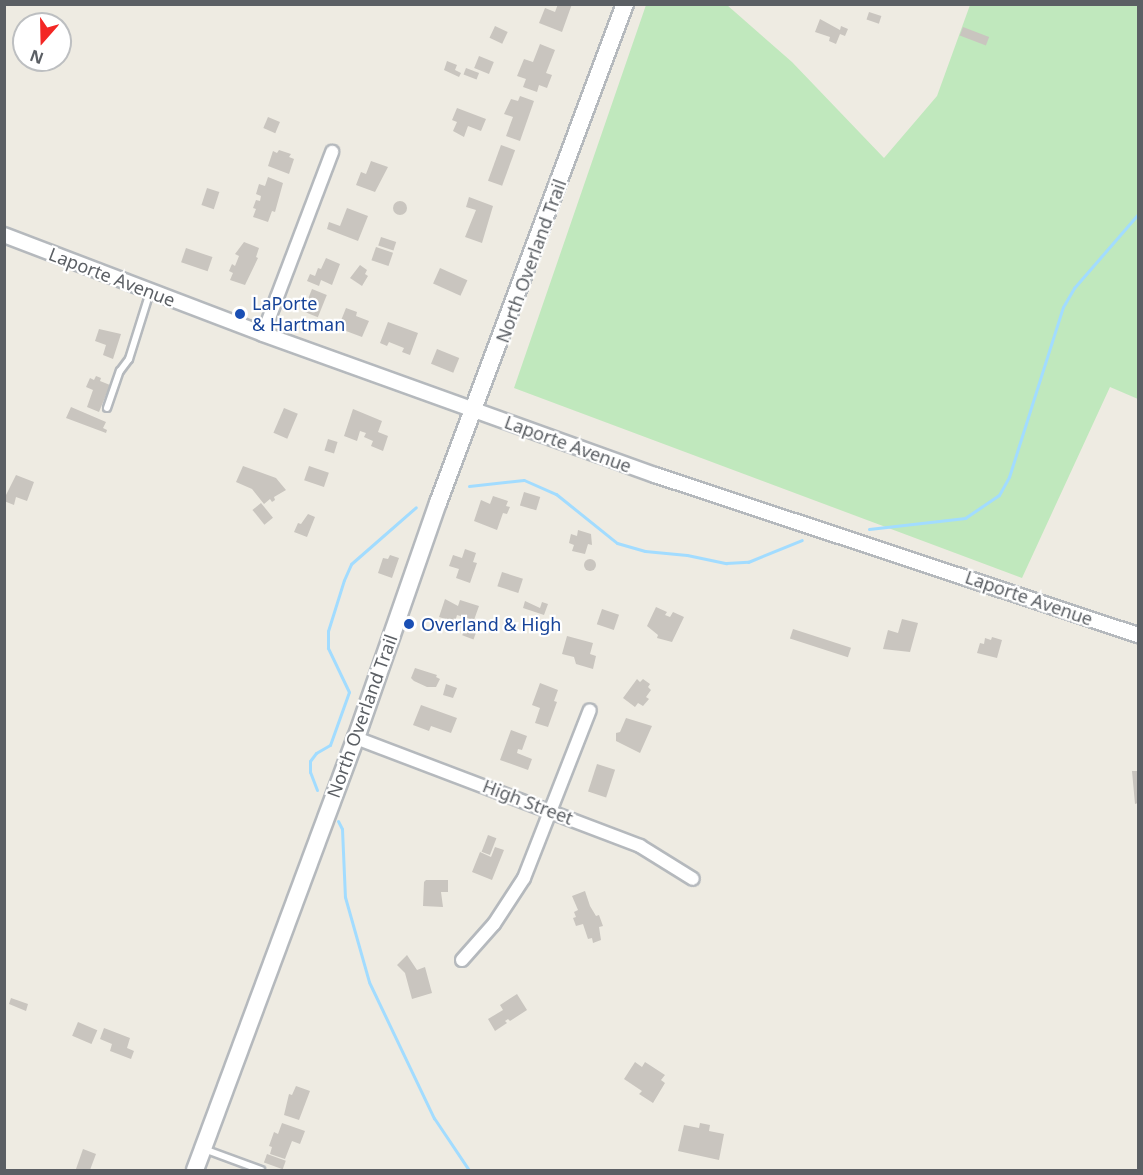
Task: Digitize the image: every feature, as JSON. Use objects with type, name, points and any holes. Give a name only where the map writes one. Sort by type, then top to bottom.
[{"type":"main road","name":"North Overland Trail","points":[[195,1170],[356,738],[433,519],[625,4]]},
{"type":"street","points":[[263,334],[332,152]]},
{"type":"street","name":"Laporte Avenue","points":[[4,235],[263,334],[655,475],[1138,635]]},
{"type":"street","points":[[462,960],[511,900],[524,878],[590,710]]},
{"type":"street","name":"High Street","points":[[356,738],[640,846],[693,879]]},
{"type":"lane","points":[[107,408],[120,371],[129,359],[150,292]]},
{"type":"lane","points":[[203,1148],[261,1170]]},
{"type":"green space","points":[[646,5],[727,5],[792,62],[884,158],[937,96],[970,5],[1138,5],[1138,399],[1110,387],[1022,578],[514,388]]},
{"type":"building","points":[[558,4],[572,4],[562,32],[539,23],[545,8],[555,12]]},
{"type":"building","points":[[869,12],[881,16],[879,24],[867,20]]},
{"type":"building","points":[[820,19],[840,30],[841,26],[848,29],[845,36],[840,34],[836,44],[829,41],[830,37],[815,32]]},
{"type":"building","points":[[495,26],[508,32],[502,44],[490,38]]},
{"type":"building","points":[[963,27],[989,37],[986,45],[960,35]]},
{"type":"building","points":[[540,44],[555,50],[546,73],[552,75],[547,88],[539,85],[537,92],[523,87],[526,79],[517,76],[524,59],[533,62]]},
{"type":"building","points":[[479,56],[494,62],[489,74],[474,68]]},
{"type":"building","points":[[447,61],[457,65],[455,70],[461,73],[459,77],[444,70]]},
{"type":"building","points":[[466,68],[479,73],[477,80],[463,75]]},
{"type":"building","points":[[520,96],[534,101],[520,141],[506,136],[513,117],[504,114],[511,99],[518,101]]},
{"type":"building","points":[[457,108],[486,119],[481,131],[468,126],[464,137],[453,131],[457,122],[452,120]]},
{"type":"building","points":[[268,117],[280,122],[275,133],[263,128]]},
{"type":"building","points":[[501,145],[515,150],[502,186],[488,181]]},
{"type":"building","points":[[279,150],[291,154],[289,157],[294,159],[289,174],[268,166],[273,151],[277,153]]},
{"type":"building","points":[[371,161],[388,167],[375,192],[356,185],[361,172],[366,174]]},
{"type":"building","points":[[268,177],[283,183],[275,212],[272,211],[268,222],[253,217],[256,209],[253,208],[256,200],[260,201],[261,196],[256,194],[259,184],[265,186]]},
{"type":"building","points":[[207,188],[219,192],[214,209],[201,205]]},
{"type":"building","points":[[469,197],[493,206],[482,243],[465,237],[476,210],[466,207]]},
{"type":"building","points":[[400,201],[405,203],[407,208],[405,213],[400,215],[395,213],[393,208],[395,203]]},
{"type":"building","points":[[347,208],[368,216],[358,241],[327,229],[329,222],[340,226]]},
{"type":"building","points":[[381,237],[396,242],[393,251],[378,246]]},
{"type":"building","points":[[244,242],[259,248],[256,257],[258,258],[245,285],[230,280],[233,273],[229,271],[232,264],[235,266],[239,256],[235,254]]},
{"type":"building","points":[[376,247],[393,253],[388,266],[371,260]]},
{"type":"building","points":[[186,248],[212,257],[208,271],[181,262]]},
{"type":"building","points":[[326,258],[340,264],[332,285],[321,280],[319,286],[307,281],[310,274],[315,276],[318,268],[321,269]]},
{"type":"building","points":[[360,265],[367,270],[365,274],[368,276],[362,286],[350,278]]},
{"type":"building","points":[[440,268],[467,280],[460,296],[433,284]]},
{"type":"building","points":[[312,289],[327,295],[318,317],[303,311]]},
{"type":"building","points":[[346,308],[357,312],[356,316],[369,321],[362,337],[338,328]]},
{"type":"building","points":[[388,322],[418,333],[410,355],[402,352],[404,348],[389,342],[387,346],[380,343]]},
{"type":"building","points":[[99,329],[121,334],[113,359],[103,355],[106,345],[95,341]]},
{"type":"building","points":[[437,349],[459,358],[453,373],[431,364]]},
{"type":"building","points":[[96,376],[101,378],[100,381],[110,385],[99,412],[87,407],[93,390],[86,387],[90,378],[94,380]]},
{"type":"building","points":[[71,407],[106,422],[103,428],[107,430],[106,433],[66,418]]},
{"type":"building","points":[[284,408],[298,414],[287,439],[273,433]]},
{"type":"building","points":[[353,409],[382,421],[378,432],[388,436],[383,451],[371,446],[373,441],[364,437],[366,433],[360,431],[357,441],[344,436]]},
{"type":"building","points":[[328,439],[338,442],[334,453],[324,450]]},
{"type":"building","points":[[243,466],[276,478],[286,490],[274,497],[275,500],[272,502],[270,499],[264,504],[252,489],[236,482]]},
{"type":"building","points":[[309,466],[329,473],[324,487],[304,480]]},
{"type":"building","points":[[16,475],[34,482],[27,501],[16,497],[14,505],[4,499]]},
{"type":"building","points":[[524,492],[540,497],[536,510],[520,505]]},
{"type":"building","points":[[493,496],[508,501],[506,506],[510,507],[507,514],[503,513],[497,530],[474,521],[481,500],[490,504]]},
{"type":"building","points":[[261,503],[273,518],[264,525],[252,510]]},
{"type":"building","points":[[308,514],[315,517],[307,537],[294,532],[298,523],[301,524]]},
{"type":"building","points":[[578,530],[591,534],[592,545],[588,544],[585,554],[572,551],[574,545],[569,543],[571,534],[577,536]]},
{"type":"building","points":[[465,549],[476,553],[473,562],[477,563],[470,583],[456,578],[459,569],[449,566],[453,555],[462,558]]},
{"type":"building","points":[[390,555],[399,558],[392,578],[378,573],[383,558],[388,559]]},
{"type":"building","points":[[592,559],[596,565],[592,571],[588,571],[584,563]]},
{"type":"building","points":[[502,572],[523,579],[518,593],[497,586]]},
{"type":"building","points":[[445,599],[458,606],[460,600],[479,606],[474,620],[457,615],[455,622],[439,617]]},
{"type":"building","points":[[525,601],[540,608],[542,602],[548,604],[544,615],[523,608]]},
{"type":"building","points":[[656,607],[667,612],[665,615],[670,617],[673,612],[684,617],[672,642],[657,638],[658,635],[647,626]]},
{"type":"building","points":[[602,609],[619,615],[614,630],[597,624]]},
{"type":"building","points":[[902,619],[918,623],[910,652],[883,649],[888,630],[898,633]]},
{"type":"building","points":[[466,625],[477,629],[474,639],[462,635]]},
{"type":"building","points":[[793,629],[851,648],[848,657],[790,639]]},
{"type":"building","points":[[567,636],[593,643],[590,654],[596,656],[593,669],[576,664],[574,657],[562,654]]},
{"type":"building","points":[[992,637],[1002,640],[997,658],[977,653],[980,643],[984,644],[985,638],[991,640]]},
{"type":"building","points":[[415,668],[437,675],[436,677],[440,679],[436,687],[427,687],[414,681],[411,678]]},
{"type":"building","points":[[637,679],[640,682],[643,679],[650,684],[648,687],[651,690],[646,697],[649,699],[643,706],[638,703],[635,707],[623,698]]},
{"type":"building","points":[[540,683],[558,690],[554,701],[557,702],[548,727],[535,723],[540,708],[532,705]]},
{"type":"building","points":[[446,684],[457,688],[453,698],[443,695]]},
{"type":"building","points":[[421,705],[457,718],[451,733],[431,726],[429,731],[413,725]]},
{"type":"building","points":[[626,718],[652,726],[640,753],[616,741],[616,733],[620,732]]},
{"type":"building","points":[[511,730],[527,736],[522,750],[518,749],[517,753],[532,759],[528,770],[500,760]]},
{"type":"building","points":[[597,764],[615,770],[606,797],[588,792]]},
{"type":"building","points":[[1132,771],[1138,771],[1138,803],[1135,804]]},
{"type":"building","points":[[488,835],[496,838],[490,855],[482,852]]},
{"type":"building","points":[[495,847],[504,850],[492,880],[472,872],[480,852],[491,857]]},
{"type":"building","points":[[426,880],[448,880],[448,892],[441,892],[443,907],[423,906]]},
{"type":"building","points":[[585,891],[590,906],[596,916],[599,915],[603,926],[599,927],[601,940],[593,943],[592,938],[588,939],[583,924],[576,926],[573,918],[576,917],[574,912],[578,910],[572,896]]},
{"type":"building","points":[[407,955],[417,970],[425,967],[432,993],[412,999],[405,973],[397,965]]},
{"type":"building","points":[[517,994],[527,1010],[510,1021],[508,1019],[505,1021],[507,1023],[495,1031],[488,1019],[503,1010],[500,1005]]},
{"type":"building","points":[[11,998],[28,1004],[26,1011],[9,1004]]},
{"type":"building","points":[[78,1022],[97,1030],[91,1044],[72,1036]]},
{"type":"building","points":[[104,1028],[130,1038],[127,1048],[134,1051],[131,1059],[110,1051],[112,1044],[100,1039]]},
{"type":"building","points":[[635,1062],[642,1067],[645,1062],[665,1075],[661,1080],[665,1083],[653,1103],[639,1094],[642,1091],[624,1079]]},
{"type":"building","points":[[296,1086],[310,1091],[299,1120],[284,1115],[289,1094],[292,1095]]},
{"type":"building","points":[[282,1123],[305,1131],[300,1144],[292,1141],[285,1159],[270,1154],[272,1147],[269,1146],[274,1132],[278,1134]]},
{"type":"building","points":[[700,1123],[710,1125],[709,1131],[724,1134],[719,1160],[678,1151],[684,1125],[699,1128]]},
{"type":"building","points":[[83,1149],[96,1154],[90,1170],[76,1169]]},
{"type":"building","points":[[267,1154],[286,1161],[283,1169],[264,1162]]},
{"type":"waterway","points":[[869,529],[965,518],[999,495],[1009,477],[1063,307],[1074,288],[1138,214]]},
{"type":"waterway","points":[[469,486],[524,480],[556,494],[617,543],[645,551],[687,555],[726,563],[748,562],[802,540]]},
{"type":"waterway","points":[[317,790],[310,772],[310,761],[316,753],[330,745],[349,692],[328,648],[328,631],[344,580],[351,564],[416,507]]},
{"type":"waterway","points":[[338,821],[342,829],[345,897],[369,982],[434,1118],[469,1170]]},
{"type":"place","name":"LaPorte & Hartman","points":[[240,314]]},
{"type":"place","name":"Overland & High","points":[[409,624]]}]
